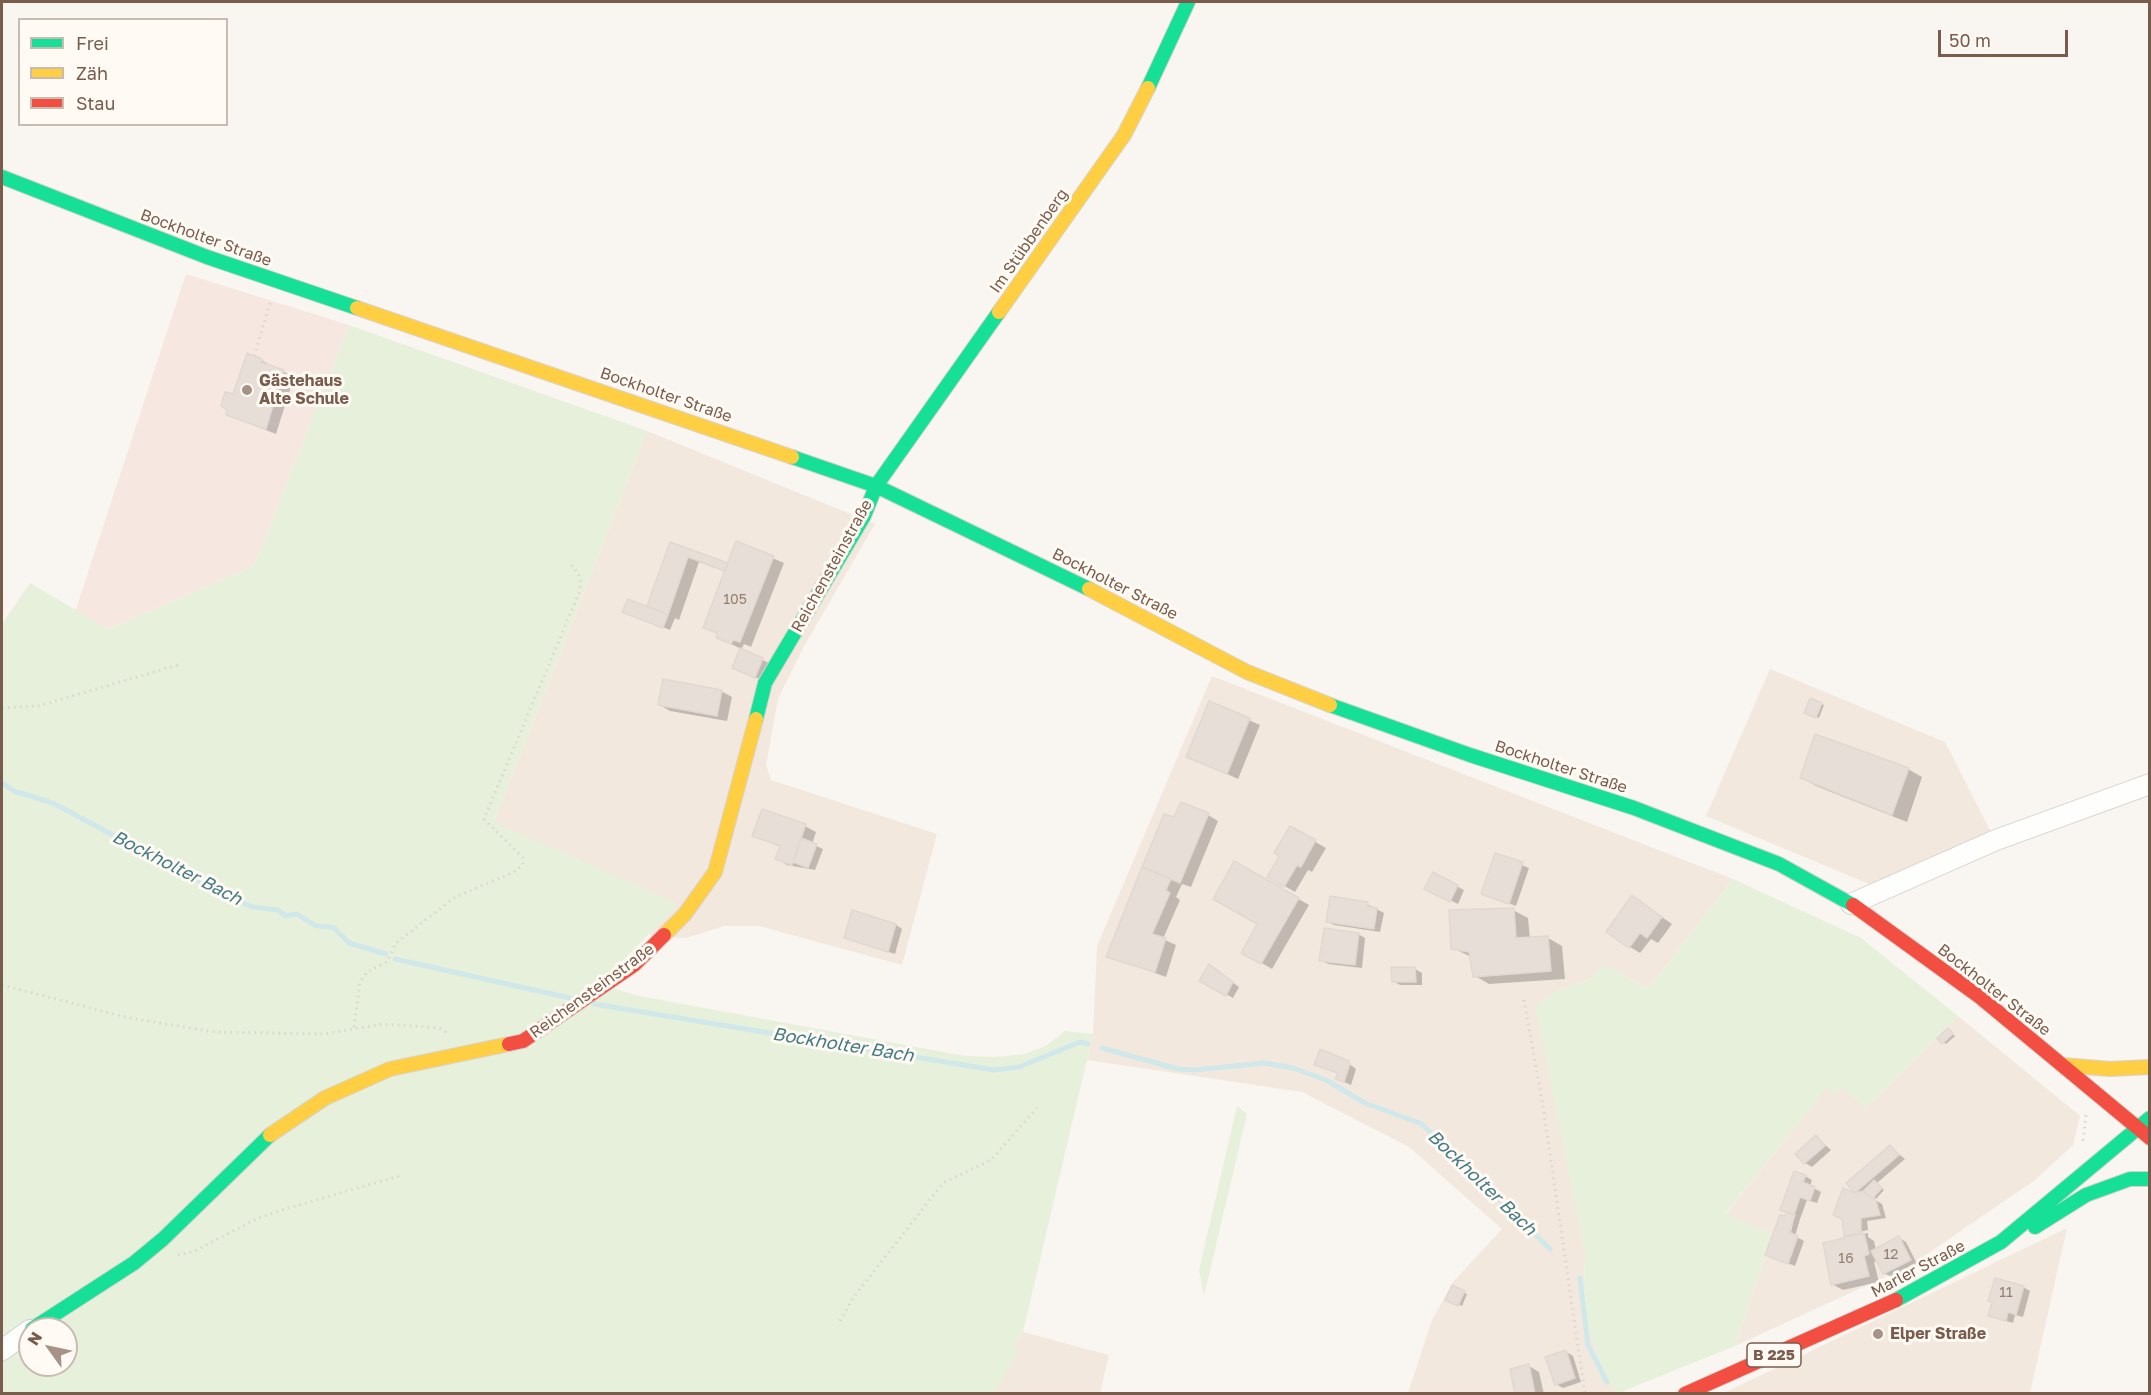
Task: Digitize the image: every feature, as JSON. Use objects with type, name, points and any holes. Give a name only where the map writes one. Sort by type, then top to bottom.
[{"type":"street","name":"Im Stübbenberg","points":[[876,486],[1124,135],[1156,74],[1188,2]]},
{"type":"street","name":"Bockholter Straße","points":[[2,177],[207,257],[876,486],[1061,574],[1247,672],[1389,728],[1634,808],[1779,864],[1851,904],[1980,997],[2150,1138]]},
{"type":"street","name":"Reichensteinstraße","points":[[51,1317],[134,1263],[160,1242],[268,1136],[325,1098],[390,1069],[523,1041],[634,965],[656,946],[701,894],[715,872],[765,683],[864,516],[876,486]]},
{"type":"street","points":[[1851,904],[1996,840],[2150,784]]},
{"type":"street","points":[[2062,1065],[2110,1069],[2150,1067]]},
{"type":"street","name":"B 225","points":[[2138,1128],[2150,1118]]},
{"type":"street","name":"Marler Straße","points":[[1685,1394],[1874,1311],[1926,1285],[2001,1242],[2138,1128]]},
{"type":"street","points":[[2001,1242],[2034,1228],[2086,1195],[2130,1179],[2150,1179]]},
{"type":"street","name":"Reichensteinstraße","points":[[2,1350],[18,1339]]},
{"type":"path","points":[[254,356],[273,293]]},
{"type":"path","points":[[354,1027],[360,982],[367,972],[387,962],[396,943],[455,897],[514,872],[522,865],[523,858],[484,819],[579,593],[578,573],[569,562]]},
{"type":"path","points":[[2,708],[38,706],[181,664]]},
{"type":"path","points":[[2,985],[129,1018],[215,1032],[323,1034],[382,1024],[439,1028],[475,1052]]},
{"type":"path","points":[[1524,1000],[1543,1106],[1585,1394]]},
{"type":"path","points":[[840,1321],[853,1298],[943,1183],[991,1160],[1037,1108]]},
{"type":"path","points":[[2081,1109],[2087,1116],[2083,1140]]},
{"type":"path","points":[[160,1242],[175,1255],[195,1251],[256,1219],[399,1176]]},
{"type":"shaded area","points":[[186,274],[349,325],[254,566],[108,629],[75,612]]},
{"type":"shaded area","points":[[647,431],[875,524],[804,646],[778,699],[766,765],[771,780],[937,834],[902,965],[759,926],[724,926],[686,938],[654,937],[494,822]]},
{"type":"shaded area","points":[[1770,669],[1945,742],[1993,836],[1874,886],[1706,816]]},
{"type":"shaded area","points":[[1212,676],[1733,879],[1648,989],[1611,968],[1592,978],[1556,991],[1585,1255],[1584,1289],[1589,1331],[1599,1361],[1616,1393],[1408,1393],[1432,1320],[1453,1282],[1502,1229],[1409,1147],[1302,1092],[1087,1060],[1093,1034],[1097,946]]},
{"type":"shaded area","points":[[1958,1016],[2080,1116],[2073,1145],[2035,1180],[1911,1265],[1735,1346],[1772,1234],[1725,1215],[1827,1087],[1842,1087],[1866,1108]]},
{"type":"shaded area","points":[[2067,1228],[2030,1393],[1724,1393]]},
{"type":"shaded area","points":[[1023,1332],[1109,1355],[1100,1393],[980,1394]]},
{"type":"green space","points":[[349,325],[647,431],[494,822],[679,904],[599,984],[639,996],[965,1056],[996,1057],[1025,1054],[1046,1046],[1065,1031],[1093,1034],[1023,1332],[1015,1344],[1018,1353],[994,1393],[2,1393],[2,624],[30,583],[108,629],[254,566]]},
{"type":"green space","points":[[1733,879],[1861,938],[1958,1016],[1866,1108],[1842,1088],[1834,1094],[1827,1088],[1725,1214],[1772,1234],[1735,1346],[1616,1394],[1599,1361],[1589,1331],[1584,1288],[1585,1255],[1535,1005],[1556,991],[1592,978],[1601,967],[1611,968],[1648,989]]},
{"type":"green space","points":[[1237,1106],[1247,1114],[1204,1296],[1199,1270]]},
{"type":"building","points":[[247,353],[262,359],[261,362],[284,370],[266,429],[226,415],[227,410],[221,406],[225,392],[233,394]]},
{"type":"building","points":[[736,541],[774,556],[740,642],[733,640],[731,644],[716,638],[717,633],[703,628]]},
{"type":"building","points":[[670,542],[728,563],[725,571],[688,557],[668,615],[647,606]]},
{"type":"building","points":[[628,599],[668,615],[663,628],[622,612]]},
{"type":"building","points":[[740,648],[763,658],[755,678],[732,668]]},
{"type":"building","points":[[663,679],[722,690],[717,716],[658,705]]},
{"type":"building","points":[[1810,698],[1822,703],[1816,718],[1804,713]]},
{"type":"building","points":[[1209,701],[1250,718],[1227,774],[1186,757]]},
{"type":"building","points":[[1815,734],[1909,768],[1892,815],[1800,778]]},
{"type":"building","points":[[1181,802],[1209,813],[1180,883],[1142,867],[1164,814],[1174,817]]},
{"type":"building","points":[[762,809],[806,824],[792,865],[775,859],[780,846],[752,836]]},
{"type":"building","points":[[1290,826],[1316,840],[1301,867],[1297,865],[1284,887],[1267,877],[1279,856],[1274,853]]},
{"type":"building","points":[[801,838],[817,844],[808,868],[793,862]]},
{"type":"building","points":[[1495,853],[1523,862],[1509,904],[1481,894]]},
{"type":"building","points":[[1234,861],[1299,898],[1261,964],[1241,953],[1257,924],[1213,899]]},
{"type":"building","points":[[1142,867],[1171,879],[1166,890],[1170,893],[1152,934],[1166,938],[1155,972],[1106,957]]},
{"type":"building","points":[[1433,872],[1458,885],[1450,902],[1424,889]]},
{"type":"building","points":[[1632,895],[1662,917],[1647,938],[1640,933],[1629,948],[1606,932]]},
{"type":"building","points":[[1330,896],[1368,902],[1367,906],[1377,908],[1374,929],[1326,922]]},
{"type":"building","points":[[1514,908],[1516,938],[1548,936],[1551,971],[1473,977],[1469,952],[1451,949],[1449,910]]},
{"type":"building","points":[[852,910],[896,924],[888,952],[844,938]]},
{"type":"building","points":[[1324,928],[1359,933],[1355,965],[1319,961]]},
{"type":"building","points":[[1209,964],[1233,982],[1226,996],[1199,981]]},
{"type":"building","points":[[1391,967],[1415,967],[1416,982],[1392,982]]},
{"type":"building","points":[[1948,1028],[1953,1034],[1942,1044],[1937,1038]]},
{"type":"building","points":[[1320,1049],[1349,1061],[1344,1082],[1335,1079],[1338,1073],[1314,1065]]},
{"type":"building","points":[[1816,1135],[1825,1146],[1804,1164],[1795,1154]]},
{"type":"building","points":[[1890,1145],[1899,1155],[1855,1193],[1846,1183]]},
{"type":"building","points":[[1794,1171],[1806,1175],[1803,1182],[1815,1187],[1810,1201],[1800,1197],[1794,1215],[1780,1210]]},
{"type":"building","points":[[1874,1180],[1882,1188],[1872,1199],[1863,1191]]},
{"type":"building","points":[[1843,1188],[1855,1193],[1863,1191],[1872,1199],[1875,1198],[1880,1215],[1861,1218],[1861,1233],[1844,1236],[1842,1219],[1833,1215]]},
{"type":"building","points":[[1787,1212],[1795,1215],[1789,1232],[1798,1236],[1788,1264],[1765,1255],[1780,1215],[1785,1216]]},
{"type":"building","points":[[1864,1233],[1869,1254],[1864,1256],[1869,1276],[1831,1285],[1823,1243]]},
{"type":"building","points":[[1899,1236],[1911,1260],[1883,1274],[1871,1251]]},
{"type":"building","points":[[1995,1278],[2024,1286],[2016,1315],[2008,1312],[2006,1321],[1988,1316],[1992,1302],[1988,1301]]},
{"type":"building","points":[[1452,1285],[1465,1291],[1458,1306],[1445,1300]]},
{"type":"building","points":[[1566,1350],[1575,1378],[1555,1385],[1545,1357]]},
{"type":"building","points":[[1529,1364],[1535,1394],[1515,1394],[1510,1369]]},
{"type":"waterway","name":"Bockholter Bach","points":[[2,783],[14,791],[53,803],[235,900],[253,907],[278,910],[285,916],[297,914],[316,926],[333,927],[349,943],[386,954]]},
{"type":"waterway","name":"Bockholter Bach","points":[[395,959],[570,998]]},
{"type":"waterway","name":"Bockholter Bach","points":[[594,1004],[994,1070],[1019,1067],[1080,1042],[1088,1044]]},
{"type":"waterway","name":"Bockholter Bach","points":[[1102,1048],[1178,1069],[1195,1070],[1264,1063],[1293,1068],[1326,1080],[1365,1103],[1422,1124],[1550,1249]]},
{"type":"waterway","name":"Bockholter Bach","points":[[1580,1278],[1588,1345],[1607,1382]]},
{"type":"traffic: fast","points":[[1148,88],[1188,2]]},
{"type":"traffic: fast","points":[[2,177],[207,257],[357,308]]},
{"type":"traffic: fast","points":[[756,719],[765,683],[864,516],[876,486],[999,312]]},
{"type":"traffic: fast","points":[[792,457],[876,486],[1089,589]]},
{"type":"traffic: fast","points":[[1330,705],[1470,755],[1634,808],[1779,864],[1853,905]]},
{"type":"traffic: fast","points":[[1896,1300],[2001,1242],[2150,1118]]},
{"type":"traffic: fast","points":[[51,1317],[134,1263],[163,1239],[270,1135]]},
{"type":"traffic: fast","points":[[2035,1227],[2086,1195],[2130,1179],[2150,1179]]},
{"type":"traffic: slow","points":[[999,312],[1124,135],[1148,88]]},
{"type":"traffic: slow","points":[[357,308],[792,457]]},
{"type":"traffic: slow","points":[[1089,589],[1247,672],[1330,705]]},
{"type":"traffic: slow","points":[[664,935],[685,914],[715,872],[756,719]]},
{"type":"traffic: slow","points":[[270,1135],[325,1098],[390,1069],[509,1044]]},
{"type":"traffic: slow","points":[[2062,1065],[2110,1069],[2150,1067]]},
{"type":"traffic: jam","points":[[1853,905],[1980,997],[2150,1138]]},
{"type":"traffic: jam","points":[[509,1044],[523,1041],[634,965],[664,935]]},
{"type":"traffic: jam","points":[[1685,1394],[1896,1300]]},
{"type":"place","name":"Gästehaus Alte Schule","points":[[247,390]]},
{"type":"place","name":"Elper Straße","points":[[1878,1334]]}]
